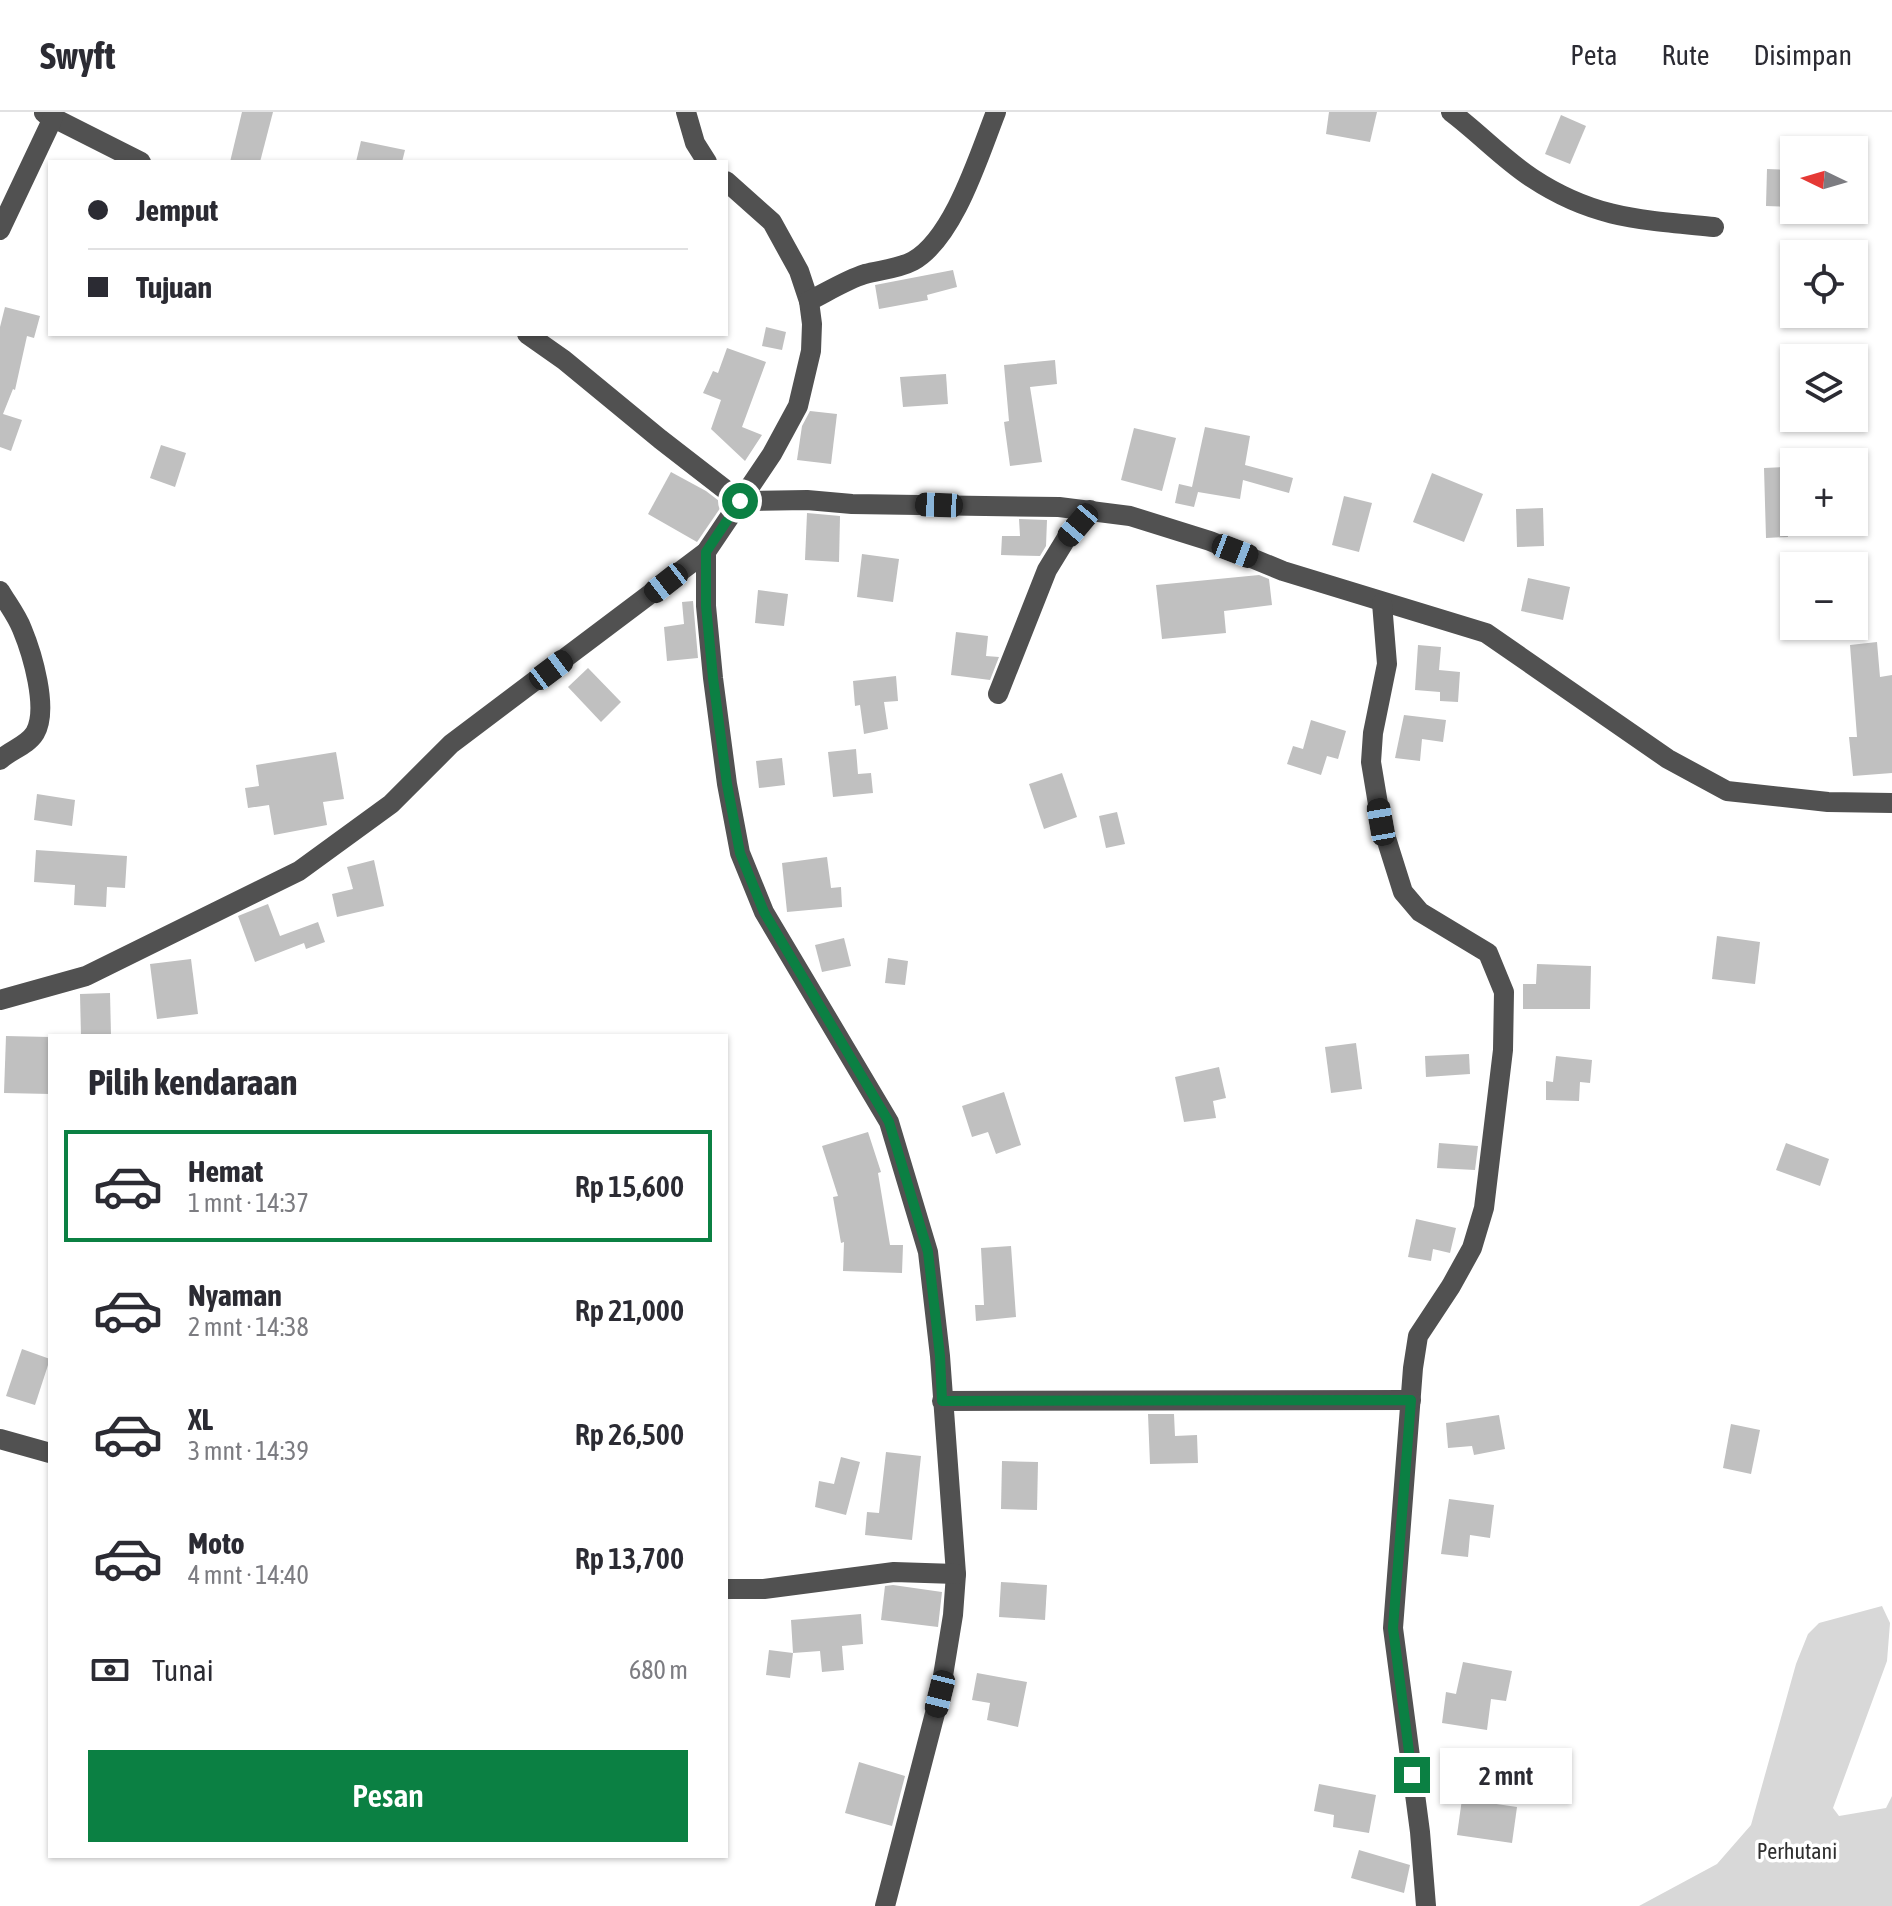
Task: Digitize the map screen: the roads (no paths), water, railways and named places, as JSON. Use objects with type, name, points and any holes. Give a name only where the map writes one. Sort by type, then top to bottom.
[{"type":"street","points":[[686,112],[695,143],[706,160]]},
{"type":"street","points":[[809,301],[862,275],[909,263],[924,254],[942,232],[957,204],[996,112]]},
{"type":"street","points":[[1451,112],[1530,177],[1593,210],[1632,219],[1714,227]]},
{"type":"street","points":[[0,230],[48,115],[137,160]]},
{"type":"street","points":[[0,1000],[86,976],[299,871],[391,804],[451,744],[706,552],[786,431],[798,406],[811,351],[809,301],[799,271],[772,222],[728,183]]},
{"type":"street","points":[[530,336],[740,501],[1011,505],[1090,510],[1157,523],[1283,571],[1486,633],[1608,714],[1668,759],[1727,791],[1828,802],[1892,803]]},
{"type":"street","points":[[998,694],[1047,570],[1066,539],[1090,510]]},
{"type":"street","points":[[706,552],[706,606],[713,678],[740,853],[764,912],[889,1122],[928,1252],[940,1356],[956,1574],[953,1615],[940,1694],[885,1906]]},
{"type":"street","points":[[0,591],[22,628],[38,682],[40,715],[35,733],[28,741],[0,760]]},
{"type":"street","points":[[1382,603],[1387,664],[1373,733],[1371,762],[1381,822],[1391,854],[1403,892],[1420,912],[1488,953],[1504,992],[1503,1050],[1484,1208],[1472,1248],[1418,1336],[1414,1348],[1393,1628],[1420,1832],[1426,1906]]},
{"type":"street","points":[[942,1401],[1411,1400]]},
{"type":"street","points":[[0,1439],[48,1452]]},
{"type":"street","points":[[728,1589],[764,1589],[894,1572],[956,1574]]},
{"type":"park label","name":"Perhutani","points":[[1797,1851]]}]
